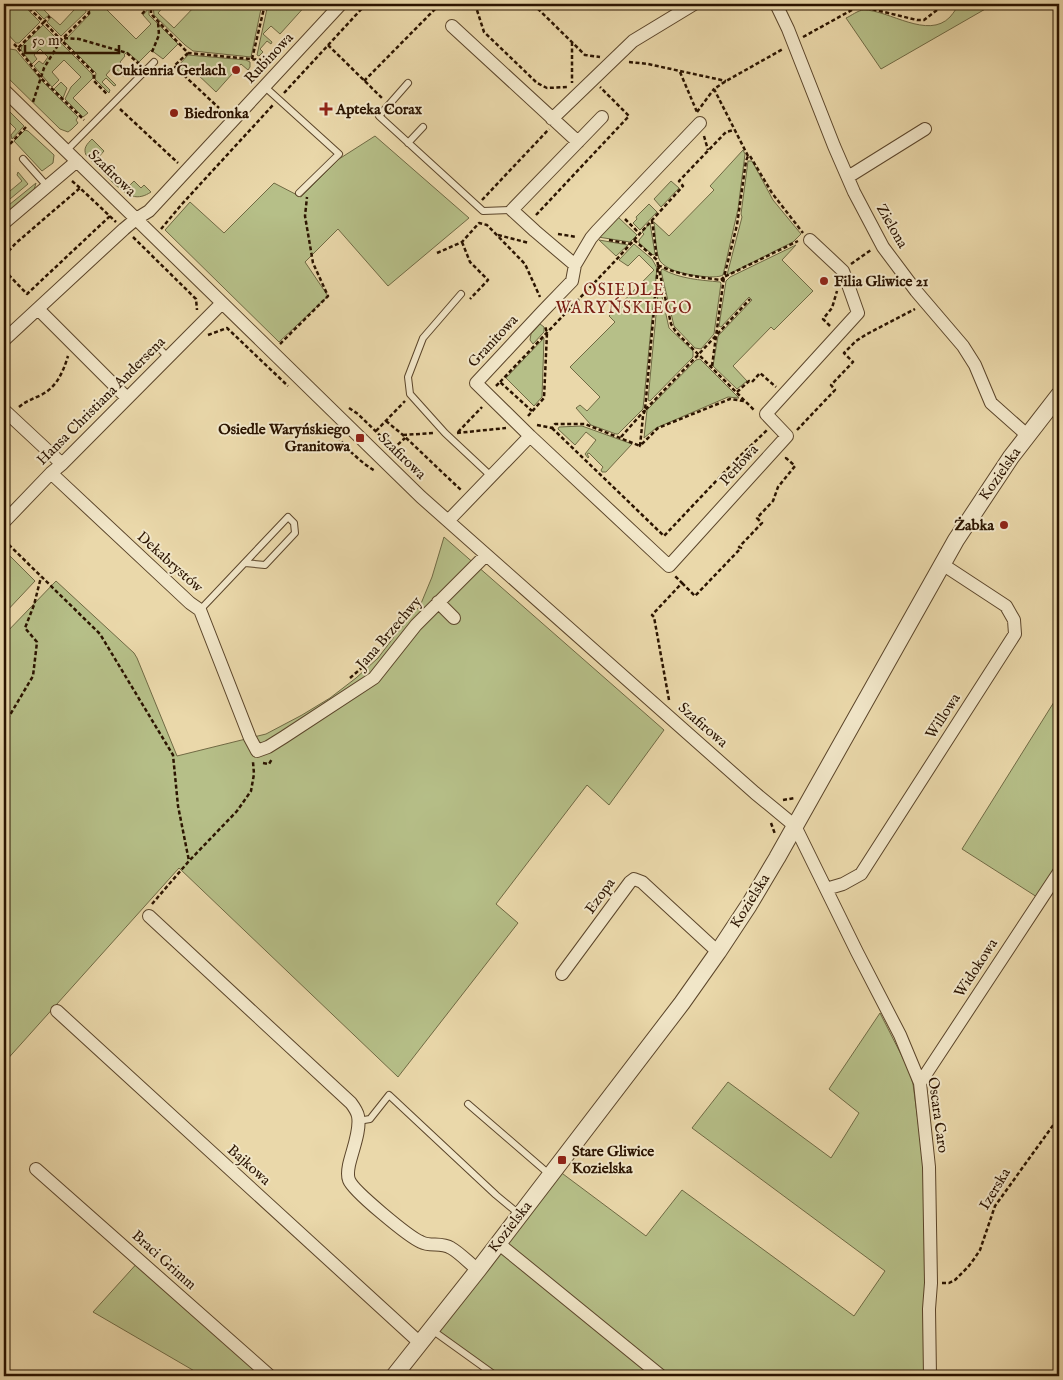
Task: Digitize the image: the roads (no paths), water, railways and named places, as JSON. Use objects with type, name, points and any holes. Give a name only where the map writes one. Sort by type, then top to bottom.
[{"type":"street","name":"Rubinowa","points":[[4,340],[38,308],[83,274],[124,229],[149,211],[341,4]]},
{"type":"street","points":[[551,123],[633,41],[694,4]]},
{"type":"street","name":"Zielona","points":[[776,4],[789,45],[854,192],[883,247],[916,291],[962,346],[975,365],[991,403],[1027,435]]},
{"type":"street","points":[[452,26],[551,123],[578,142]]},
{"type":"street","name":"Szafirowa","points":[[4,90],[408,484],[755,793],[795,826]]},
{"type":"street","points":[[575,265],[512,210],[602,117]]},
{"type":"street","name":"Granitowa","points":[[534,431],[476,383],[572,281],[575,265],[591,238],[698,117]]},
{"type":"street","points":[[848,177],[925,129]]},
{"type":"street","points":[[4,223],[77,161]]},
{"type":"street","name":"Perłowa","points":[[534,431],[669,566],[787,436],[766,414],[858,313],[842,271],[805,237]]},
{"type":"street","name":"Hansa Christiana Andersena","points":[[4,522],[222,303]]},
{"type":"street","points":[[38,308],[127,398]]},
{"type":"street","name":"Kozielska","points":[[394,1376],[478,1270],[682,1004],[718,952],[753,898],[795,826],[942,564],[992,484],[1027,435],[1059,395]]},
{"type":"street","points":[[10,410],[62,464]]},
{"type":"street","points":[[448,521],[534,431]]},
{"type":"street","name":"Dekabrystów","points":[[51,473],[190,603],[200,610],[250,738],[257,751]]},
{"type":"street","name":"Jana Brzechwy","points":[[257,751],[268,747],[374,678],[416,625],[486,555]]},
{"type":"street","name":"Willowa","points":[[826,889],[843,884],[861,874],[1015,634],[1014,620],[1006,606],[942,564]]},
{"type":"street","points":[[438,602],[454,618]]},
{"type":"street","name":"Oscara Caro","points":[[795,826],[900,1035],[920,1083],[929,1167],[930,1376]]},
{"type":"street","name":"Widokowa","points":[[920,1083],[1059,872]]},
{"type":"street","name":"Ezopa","points":[[562,974],[630,882],[634,880],[642,882],[718,952]]},
{"type":"street","points":[[149,916],[351,1103],[359,1117],[348,1172],[348,1179],[353,1187],[414,1238],[425,1244],[440,1244],[449,1247],[478,1270]]},
{"type":"street","name":"Bajkowa","points":[[56,1011],[420,1343]]},
{"type":"street","name":"Braci Grimm","points":[[36,1169],[270,1376]]},
{"type":"street","points":[[498,1243],[661,1376]]},
{"type":"lane","points":[[66,151],[154,62]]},
{"type":"lane","points":[[408,83],[378,116],[483,212],[512,210]]},
{"type":"lane","points":[[264,87],[339,154],[299,194]]},
{"type":"lane","points":[[408,142],[423,126]]},
{"type":"lane","points":[[23,159],[47,186]]},
{"type":"lane","points":[[461,294],[423,338],[408,377],[410,394],[445,433],[492,477]]},
{"type":"lane","points":[[157,346],[168,357]]},
{"type":"lane","points":[[200,610],[288,517],[294,523],[295,533],[265,565],[245,564]]},
{"type":"lane","points":[[358,1121],[370,1119],[389,1095],[520,1215]]},
{"type":"lane","points":[[468,1104],[550,1175]]},
{"type":"lane","points":[[431,1329],[496,1376]]},
{"type":"place","name":"Cukienria Gerlach","points":[[236,70]]},
{"type":"place","name":"Apteka Corax","points":[[326,109]]},
{"type":"place","name":"Biedronka","points":[[174,113]]},
{"type":"place","name":"Filia Gliwice 21","points":[[824,281]]},
{"type":"place","name":"Osiedle Waryńskiego Granitowa","points":[[360,438]]},
{"type":"place","name":"Żabka","points":[[1004,525]]},
{"type":"place","name":"Stare Gliwice Kozielska","points":[[562,1160]]},
{"type":"district","name":"OSIEDLE WARYŃSKIEGO","points":[[624,300]]}]
